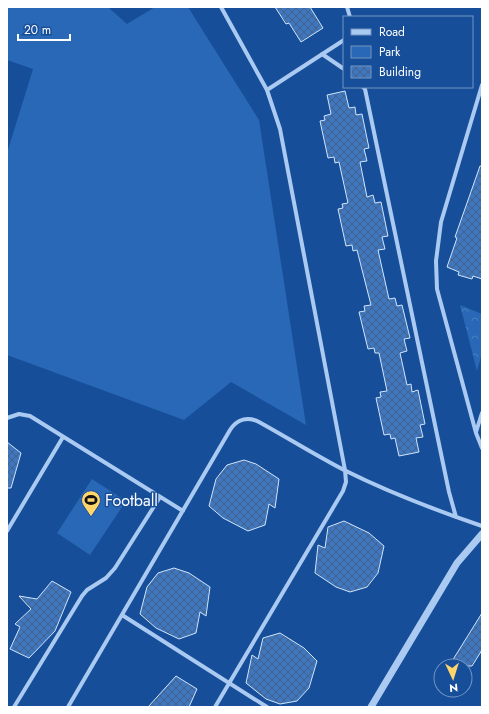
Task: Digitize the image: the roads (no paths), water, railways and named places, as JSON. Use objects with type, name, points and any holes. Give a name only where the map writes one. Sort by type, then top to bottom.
[{"type":"street","points":[[215,707],[343,490],[346,482],[345,470],[280,129],[267,90],[220,7]]},
{"type":"street","points":[[267,90],[343,41]]},
{"type":"street","points":[[322,54],[343,69]]},
{"type":"street","points":[[482,85],[442,222],[436,261],[437,289],[476,433],[482,448]]},
{"type":"street","points":[[364,88],[449,492],[456,518]]},
{"type":"street","points":[[476,433],[482,413]]},
{"type":"street","points":[[7,418],[19,414],[30,416],[183,511]]},
{"type":"street","points":[[68,707],[233,425],[243,419],[254,419],[345,470],[370,482],[456,518],[482,526]]},
{"type":"street","points":[[7,531],[64,437]]},
{"type":"street","points":[[14,707],[82,596],[87,590],[106,578],[115,568],[160,497]]},
{"type":"street","points":[[371,707],[457,563],[482,534]]},
{"type":"street","points":[[122,615],[267,707]]},
{"type":"place","name":"Football","points":[[91,517]]}]
